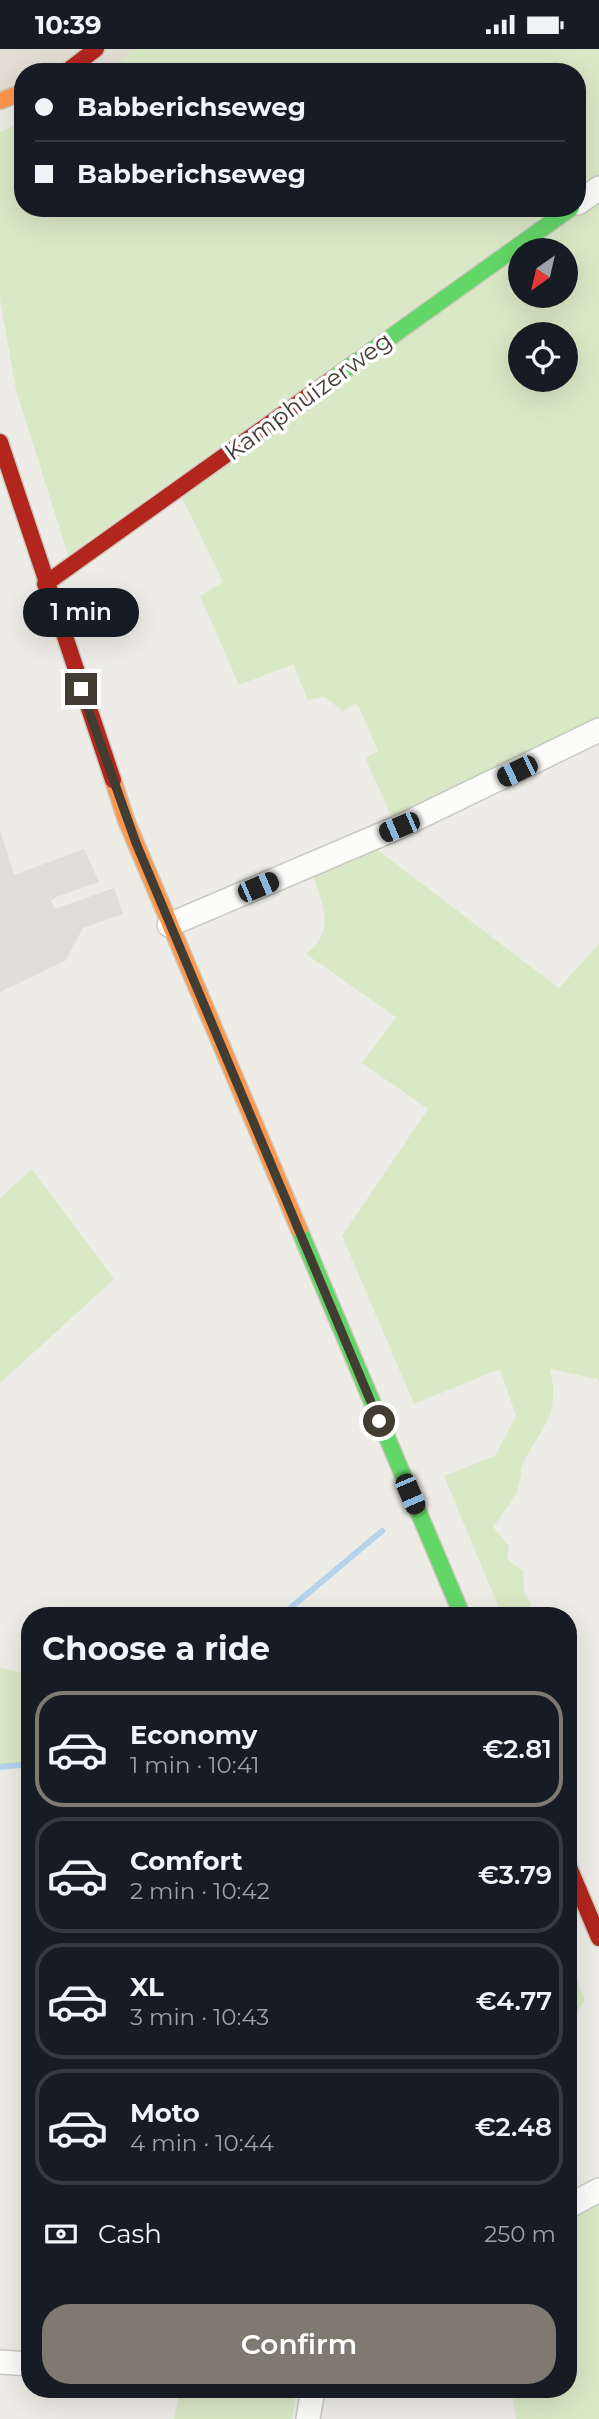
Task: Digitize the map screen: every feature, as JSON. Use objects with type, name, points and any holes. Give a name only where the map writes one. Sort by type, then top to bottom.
[{"type":"main road","points":[[78,63],[96,49]]},
{"type":"main road","name":"Kamphuizerweg","points":[[45,584],[557,217]]},
{"type":"main road","points":[[0,442],[45,584],[127,820],[459,1607]]},
{"type":"main road","points":[[577,1886],[599,1938]]},
{"type":"street","points":[[169,925],[399,827],[599,730]]},
{"type":"street","points":[[577,2202],[599,2190]]},
{"type":"street","points":[[0,2362],[21,2363]]},
{"type":"street","points":[[308,2419],[312,2398]]},
{"type":"shaded area","points":[[0,49],[214,49],[215,63],[14,63],[14,98],[0,99]]},
{"type":"shaded area","points":[[0,830],[14,875],[84,849],[99,882],[56,897],[51,901],[55,909],[114,888],[123,914],[83,928],[65,961],[0,992]]},
{"type":"green space","points":[[134,49],[599,49],[599,175],[586,185],[586,63],[119,63]]},
{"type":"green space","points":[[14,126],[14,217],[541,217],[512,238],[508,238],[508,241],[68,555],[16,390],[0,299],[0,132]]},
{"type":"green space","points":[[599,197],[599,725],[394,822],[365,758],[378,751],[357,703],[343,711],[324,697],[308,700],[293,664],[239,685],[200,596],[223,582],[182,498],[508,263],[508,308],[578,308],[578,238],[541,238],[571,217],[586,217],[586,206]]},
{"type":"green space","points":[[372,846],[559,988],[599,944],[599,1383],[597,1379],[550,1369],[553,1397],[549,1417],[525,1459],[515,1496],[493,1527],[509,1546],[507,1559],[523,1571],[524,1592],[532,1607],[499,1607],[444,1476],[495,1456],[516,1416],[500,1369],[414,1404],[342,1236],[428,1109],[362,1063],[396,1017],[306,954],[316,945],[324,925],[322,905],[312,871]]},
{"type":"green space","points":[[32,1169],[114,1279],[0,1383],[0,1198]]},
{"type":"green space","points":[[0,1668],[21,1672],[21,1764],[0,1766]]},
{"type":"green space","points":[[577,1980],[585,2000],[577,2012]]},
{"type":"green space","points":[[599,2202],[599,2419],[516,2419],[513,2398],[577,2398],[577,2214]]},
{"type":"green space","points":[[178,2398],[295,2398],[292,2419],[174,2419]]},
{"type":"waterway","points":[[292,1607],[382,1531]]},
{"type":"waterway","points":[[0,1767],[21,1765]]},
{"type":"traffic: fast","points":[[332,379],[558,217]]},
{"type":"traffic: fast","points":[[299,1229],[459,1607]]},
{"type":"traffic: slow","points":[[0,101],[14,96]]},
{"type":"traffic: slow","points":[[113,780],[126,820],[299,1229]]},
{"type":"traffic: jam","points":[[78,63],[96,49]]},
{"type":"traffic: jam","points":[[45,584],[332,379]]},
{"type":"traffic: jam","points":[[0,442],[113,780]]},
{"type":"traffic: jam","points":[[577,1886],[599,1938]]},
{"type":"route","points":[[81,689],[136,843],[379,1421]]}]
